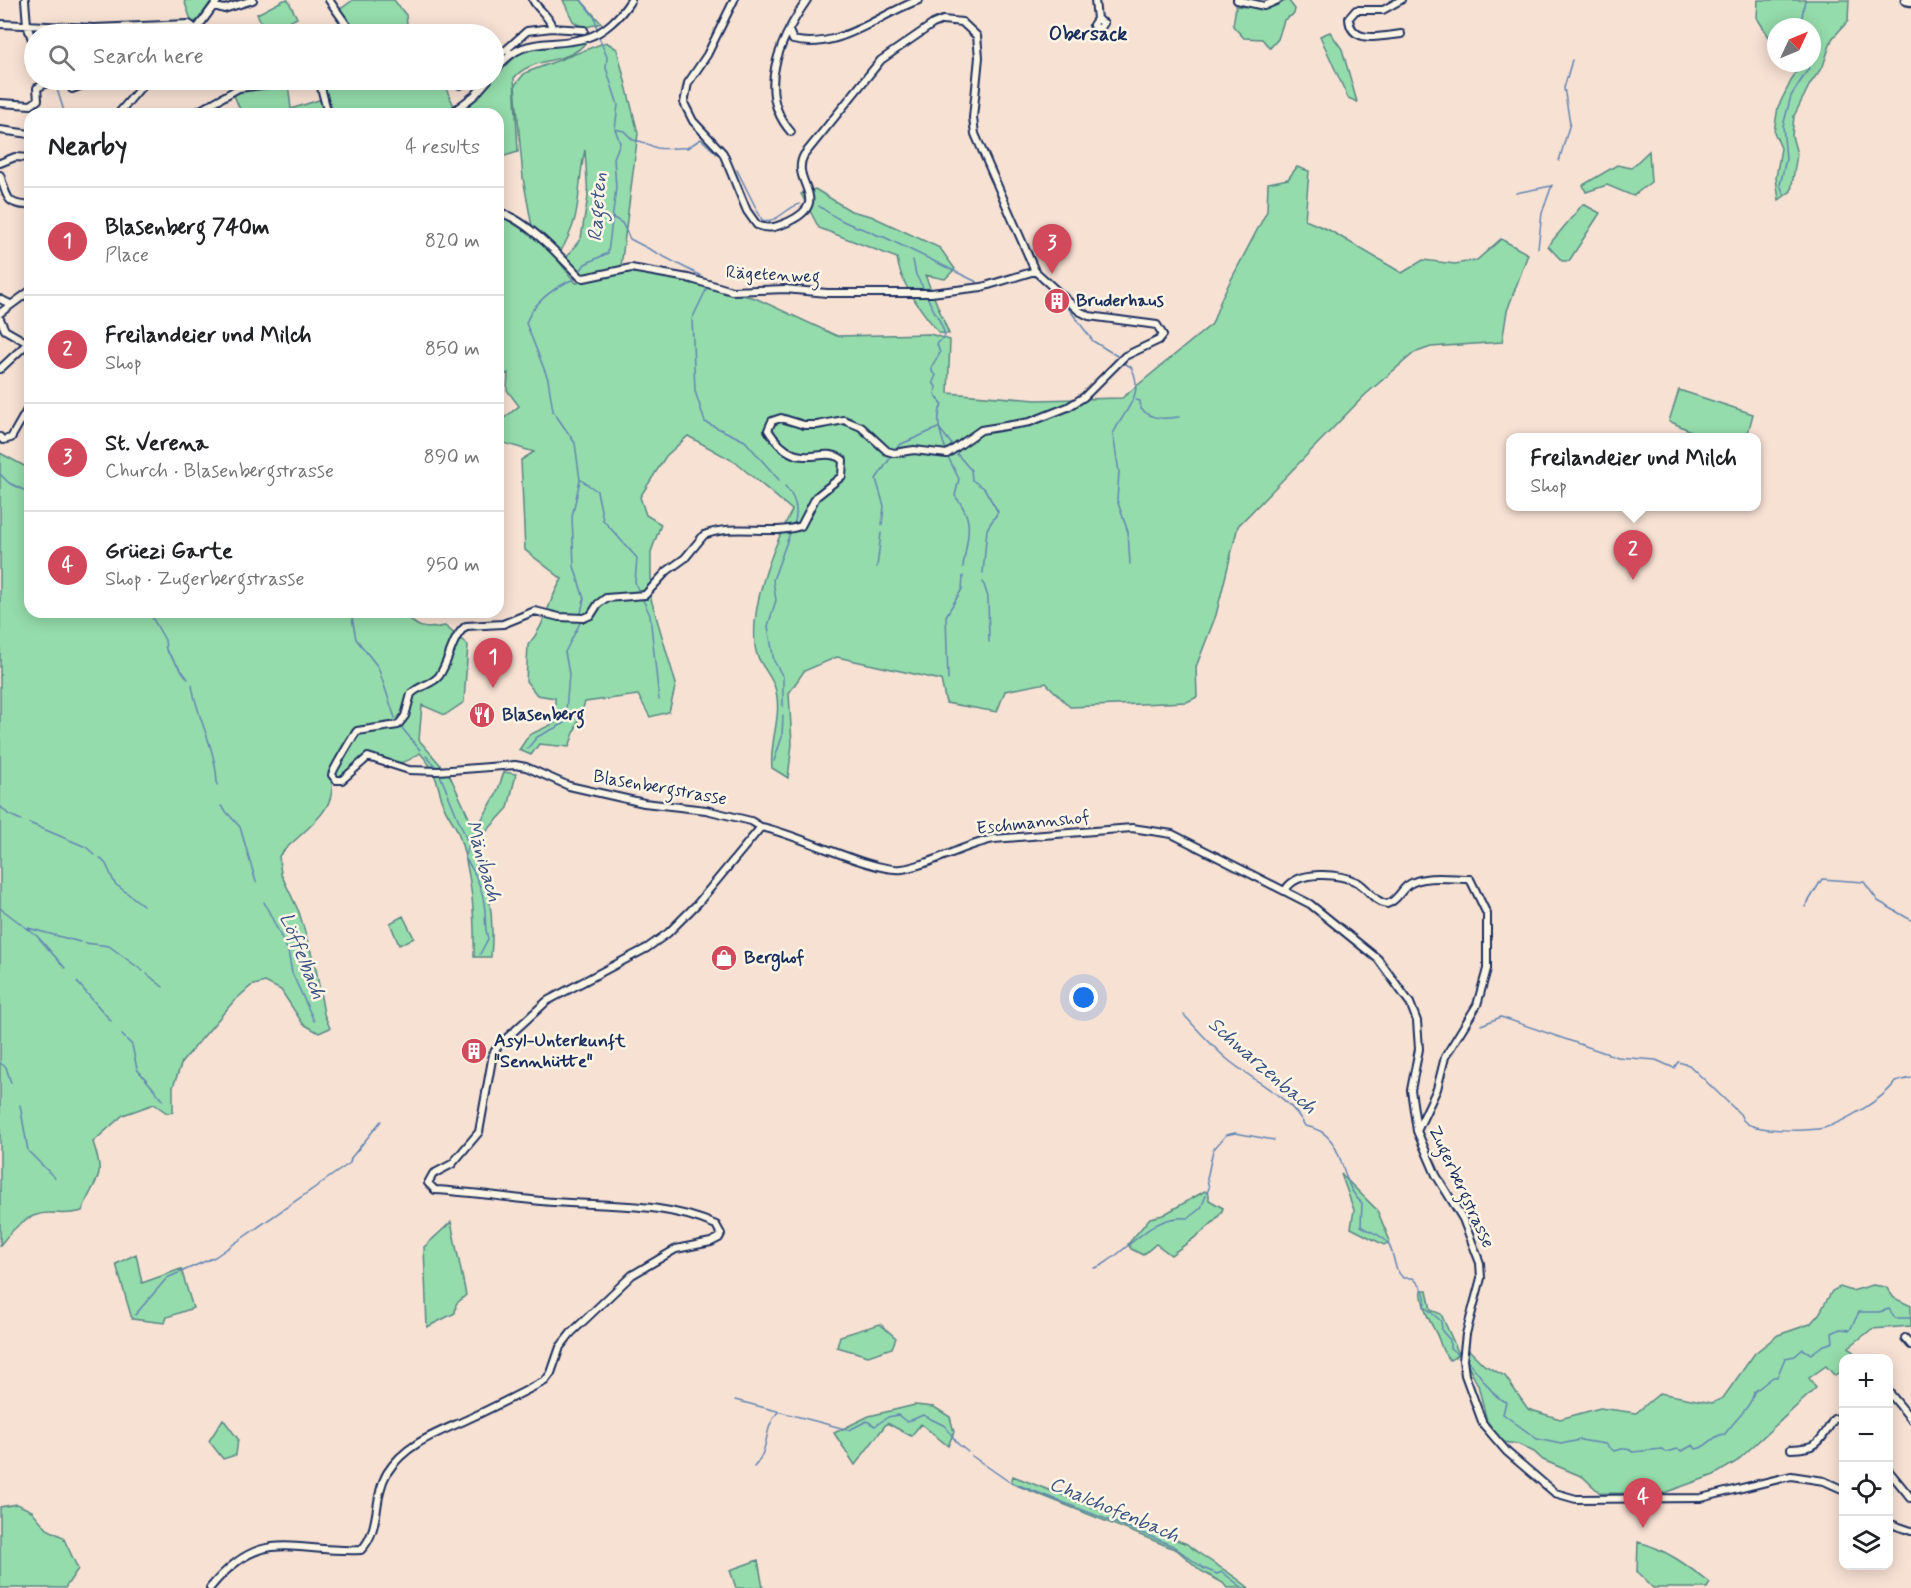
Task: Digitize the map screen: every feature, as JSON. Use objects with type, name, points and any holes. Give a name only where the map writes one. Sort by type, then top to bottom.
[{"type":"main road","points":[[1906,0],[1911,1]]},
{"type":"street","points":[[25,0],[27,24]]},
{"type":"street","points":[[201,24],[216,3],[224,9],[253,0]]},
{"type":"street","points":[[329,0],[346,24]]},
{"type":"street","points":[[533,0],[537,8],[548,18],[552,28]]},
{"type":"street","points":[[504,53],[533,43],[586,38],[612,23],[632,0]]},
{"type":"street","name":"Blasenbergstrasse","points":[[734,0],[716,39],[688,83],[684,103],[693,121],[723,153],[750,218],[757,225],[774,228],[797,217],[810,204],[809,189],[800,166],[802,159],[882,60],[933,24],[954,20],[968,26],[977,36],[979,44],[975,134],[1035,271],[1079,311],[1089,316],[1157,325],[1163,334],[1159,340],[1125,356],[1084,397],[1068,407],[1030,422],[981,430],[947,454],[914,450],[894,453],[887,451],[861,427],[844,420],[817,425],[804,425],[781,418],[772,421],[768,430],[786,451],[802,457],[832,454],[843,460],[842,476],[816,498],[801,526],[745,529],[704,535],[685,558],[667,571],[651,591],[638,596],[606,598],[598,604],[591,615],[584,618],[559,617],[535,611],[503,624],[466,626],[456,637],[439,676],[411,693],[405,716],[398,725],[357,731],[347,751],[332,769],[332,775],[336,780],[342,780],[368,757],[409,770],[490,769],[515,765],[584,790],[644,803],[706,810],[751,821],[761,827]]},
{"type":"street","points":[[791,132],[784,124],[771,86],[776,59],[807,0]]},
{"type":"street","points":[[790,32],[791,38],[797,42],[848,34],[919,0]]},
{"type":"street","points":[[1095,0],[1097,19]]},
{"type":"street","points":[[1237,0],[1264,6],[1278,0]]},
{"type":"street","points":[[1401,0],[1383,10],[1356,10],[1349,18],[1353,31],[1360,36],[1401,34]]},
{"type":"street","points":[[0,24],[24,26]]},
{"type":"street","points":[[504,58],[527,31],[552,28],[584,30]]},
{"type":"street","points":[[0,103],[31,105],[38,100],[37,90]]},
{"type":"street","points":[[123,108],[138,90]]},
{"type":"street","points":[[204,108],[235,90]]},
{"type":"street","points":[[322,90],[326,108]]},
{"type":"street","points":[[458,108],[479,90]]},
{"type":"street","points":[[0,130],[24,133]]},
{"type":"street","points":[[0,163],[15,157],[24,158]]},
{"type":"street","points":[[0,175],[11,202],[16,205],[24,204]]},
{"type":"street","name":"Rägetenweg","points":[[504,214],[545,242],[578,274],[631,268],[688,278],[732,291],[785,288],[827,293],[931,293],[982,287],[1035,271]]},
{"type":"street","points":[[0,313],[24,295]]},
{"type":"street","points":[[0,299],[10,304]]},
{"type":"street","points":[[0,319],[5,330],[24,339]]},
{"type":"street","points":[[0,369],[24,345]]},
{"type":"street","points":[[0,437],[3,440],[10,438],[24,417]]},
{"type":"street","points":[[210,1588],[235,1561],[262,1547],[361,1550],[369,1542],[373,1531],[376,1502],[386,1475],[392,1466],[419,1442],[545,1381],[551,1374],[560,1347],[571,1333],[632,1275],[676,1249],[711,1242],[719,1238],[721,1234],[716,1225],[651,1206],[516,1199],[435,1190],[428,1183],[433,1174],[452,1164],[480,1132],[492,1061],[498,1046],[547,1001],[648,948],[668,933],[698,903],[761,827]]},
{"type":"street","name":"Eschmannshof","points":[[761,827],[868,862],[900,869],[974,843],[994,839],[1132,828],[1172,834],[1239,867]]},
{"type":"street","name":"Zugerbergstrasse","points":[[1239,867],[1286,889],[1310,904],[1378,959],[1410,1003],[1419,1038],[1411,1090],[1417,1131],[1436,1175],[1463,1219],[1480,1263],[1481,1278],[1470,1312],[1463,1357],[1464,1375],[1483,1424],[1507,1452],[1555,1493],[1576,1499],[1701,1498],[1791,1476],[1824,1481],[1839,1488]]},
{"type":"street","points":[[1286,889],[1289,883],[1303,877],[1346,879],[1358,883],[1377,901],[1387,904],[1396,899],[1404,888],[1419,880],[1470,879],[1487,914],[1487,969],[1477,1005],[1445,1057],[1437,1089],[1417,1131]]},
{"type":"street","points":[[1905,1338],[1911,1345]]},
{"type":"street","points":[[1893,1398],[1911,1419]]},
{"type":"street","points":[[1791,1449],[1811,1448],[1818,1445],[1834,1419],[1839,1418]]},
{"type":"street","points":[[1893,1476],[1911,1498]]},
{"type":"street","points":[[1893,1525],[1911,1531]]},
{"type":"green space","points":[[184,0],[212,0],[198,20],[192,23]]},
{"type":"green space","points":[[288,0],[297,18],[285,24],[262,24],[257,14]]},
{"type":"green space","points":[[353,0],[394,0],[406,15],[407,24],[349,24],[338,11]]},
{"type":"green space","points":[[563,0],[581,0],[601,23],[583,28],[573,21]]},
{"type":"green space","points":[[1288,0],[1295,9],[1294,14],[1284,20],[1278,39],[1270,48],[1262,39],[1244,38],[1233,26],[1236,6],[1267,9]]},
{"type":"green space","points":[[1758,0],[1849,0],[1848,21],[1832,39],[1821,69],[1821,18],[1767,18],[1767,34],[1757,18]]},
{"type":"green space","points":[[1330,32],[1342,49],[1357,102],[1348,98],[1320,36]]},
{"type":"green space","points":[[586,42],[579,49],[561,58],[530,66],[514,78],[518,152],[504,156],[504,108],[467,108],[484,90],[504,90],[504,68],[518,55],[541,46]]},
{"type":"green space","points":[[606,42],[617,49],[638,133],[621,267],[583,276],[566,258],[581,238],[588,197],[585,150],[573,226],[559,254],[533,232],[523,178],[515,85],[525,73]]},
{"type":"green space","points":[[1796,72],[1819,72],[1794,116],[1792,136],[1797,154],[1791,191],[1779,200],[1776,178],[1781,148],[1774,132],[1778,107]]},
{"type":"green space","points":[[250,90],[289,90],[291,108],[239,108],[233,93]]},
{"type":"green space","points":[[326,90],[447,90],[454,106],[450,108],[332,108]]},
{"type":"green space","points":[[322,99],[324,108],[294,108]]},
{"type":"green space","points":[[1649,151],[1651,182],[1633,196],[1607,185],[1586,192],[1583,185],[1617,165],[1631,168]]},
{"type":"green space","points":[[1297,167],[1309,171],[1305,220],[1329,230],[1402,273],[1423,260],[1455,264],[1477,260],[1501,239],[1528,254],[1507,311],[1502,342],[1431,347],[1414,353],[1365,395],[1238,526],[1216,615],[1196,667],[1197,697],[1187,702],[1070,707],[1046,683],[1005,691],[997,712],[946,703],[941,680],[837,657],[804,671],[789,693],[792,744],[788,778],[772,768],[772,749],[777,720],[776,691],[756,652],[755,629],[756,612],[765,576],[792,510],[735,462],[688,436],[666,456],[640,497],[646,515],[661,524],[651,552],[651,599],[676,684],[669,712],[650,717],[638,695],[585,702],[569,747],[539,744],[531,755],[519,750],[529,735],[555,723],[555,698],[537,695],[526,681],[528,645],[539,630],[562,579],[525,550],[521,460],[534,452],[504,443],[504,418],[519,406],[507,390],[508,373],[504,375],[504,218],[544,243],[576,283],[628,269],[755,298],[837,336],[930,334],[950,340],[948,393],[1036,400],[1122,398],[1212,324],[1222,297],[1267,211],[1268,183],[1288,179]]},
{"type":"green space","points":[[815,189],[851,211],[871,216],[940,248],[955,269],[945,279],[925,275],[949,334],[939,333],[919,307],[903,278],[897,258],[819,228],[801,194]]},
{"type":"green space","points":[[1583,204],[1600,213],[1569,261],[1562,261],[1548,246]]},
{"type":"green space","points":[[1679,390],[1753,414],[1748,433],[1695,433],[1669,421]]},
{"type":"green space","points":[[0,453],[24,466],[24,618],[409,618],[417,625],[426,628],[445,626],[468,645],[464,702],[445,715],[422,705],[419,740],[450,776],[475,831],[496,795],[504,772],[516,774],[508,808],[475,844],[489,899],[492,941],[491,957],[474,957],[473,910],[467,863],[458,832],[444,807],[433,771],[420,753],[405,762],[394,762],[368,754],[340,777],[335,776],[335,769],[359,735],[374,729],[384,730],[383,725],[358,728],[329,773],[332,786],[325,809],[308,829],[279,856],[281,874],[299,912],[316,969],[324,1014],[330,1028],[319,1033],[303,1024],[281,990],[265,982],[251,986],[233,1002],[182,1062],[173,1087],[173,1112],[167,1113],[154,1104],[123,1115],[93,1142],[99,1172],[82,1211],[34,1216],[15,1228],[0,1245]]},
{"type":"green space","points":[[403,916],[414,938],[399,945],[390,923]]},
{"type":"green space","points":[[1341,1174],[1377,1210],[1390,1241],[1384,1245],[1351,1228],[1354,1210]]},
{"type":"green space","points":[[1205,1191],[1209,1194],[1209,1200],[1223,1208],[1215,1220],[1201,1233],[1171,1255],[1156,1244],[1143,1255],[1131,1249],[1128,1244],[1150,1218],[1163,1215]]},
{"type":"green space","points":[[451,1222],[466,1295],[456,1304],[455,1313],[427,1327],[424,1247]]},
{"type":"green space","points":[[136,1254],[142,1283],[181,1269],[193,1308],[167,1317],[165,1323],[132,1319],[116,1264]]},
{"type":"green space","points":[[1873,1285],[1886,1287],[1894,1298],[1911,1306],[1911,1326],[1872,1329],[1849,1347],[1855,1354],[1839,1354],[1839,1373],[1835,1376],[1826,1366],[1809,1378],[1816,1388],[1736,1462],[1714,1475],[1661,1494],[1600,1493],[1583,1477],[1543,1460],[1534,1452],[1518,1444],[1502,1442],[1487,1421],[1478,1385],[1466,1362],[1469,1350],[1484,1365],[1505,1376],[1528,1409],[1560,1419],[1600,1408],[1636,1413],[1660,1393],[1712,1403],[1723,1398],[1755,1353],[1778,1335],[1810,1324],[1819,1314],[1832,1291],[1840,1287],[1852,1291]]},
{"type":"green space","points":[[1421,1290],[1427,1290],[1431,1310],[1441,1314],[1459,1354],[1450,1360],[1442,1349],[1427,1316]]},
{"type":"green space","points":[[880,1324],[896,1338],[892,1348],[868,1356],[837,1347],[840,1336]]},
{"type":"green space","points":[[915,1405],[934,1407],[950,1417],[954,1432],[948,1446],[921,1424],[911,1436],[887,1423],[855,1465],[834,1433],[869,1416]]},
{"type":"green space","points":[[223,1419],[238,1439],[236,1455],[223,1459],[209,1441]]},
{"type":"green space","points":[[1013,1476],[1187,1544],[1249,1588],[1227,1588],[1223,1583],[1201,1571],[1177,1550],[1011,1483]]},
{"type":"green space","points":[[17,1504],[32,1511],[47,1529],[63,1537],[78,1569],[65,1588],[0,1588],[0,1507]]},
{"type":"green space","points":[[1638,1542],[1658,1549],[1685,1564],[1710,1583],[1707,1588],[1653,1588],[1637,1572]]},
{"type":"green space","points":[[758,1560],[763,1588],[736,1588],[730,1570]]},
{"type":"waterway","name":"Rageten","points":[[581,0],[595,18],[597,30]]},
{"type":"waterway","points":[[1802,18],[1805,0]]},
{"type":"waterway","name":"Mänibach","points":[[29,14],[31,21]]},
{"type":"waterway","name":"Rageten","points":[[578,274],[585,264],[608,253],[616,188],[614,158],[620,143],[615,129],[618,105],[606,68],[607,57],[598,35]]},
{"type":"waterway","points":[[1559,161],[1570,123],[1564,88],[1572,60]]},
{"type":"waterway","points":[[1784,194],[1780,185],[1786,159],[1783,126],[1791,96],[1806,72]]},
{"type":"waterway","name":"Mänibach","points":[[57,90],[63,108]]},
{"type":"waterway","points":[[615,129],[624,131],[633,140],[660,149],[687,148],[701,139],[717,154]]},
{"type":"waterway","points":[[737,170],[762,220],[773,220],[800,204]]},
{"type":"waterway","points":[[1538,248],[1542,213],[1552,185]]},
{"type":"waterway","points":[[1516,193],[1551,186]]},
{"type":"waterway","points":[[819,206],[841,220],[884,237],[977,282]]},
{"type":"waterway","points":[[612,217],[622,223],[630,239],[701,276]]},
{"type":"waterway","points":[[913,260],[916,275],[924,289]]},
{"type":"waterway","name":"Rageten","points":[[576,278],[560,286],[540,301],[526,323],[548,379],[553,411],[575,443],[580,480],[572,517],[574,566],[584,599],[581,613]]},
{"type":"waterway","points":[[706,290],[692,319],[695,391],[705,422],[745,441],[779,480]]},
{"type":"waterway","points":[[927,296],[945,336],[937,344],[940,353],[932,366],[932,372],[936,375],[933,382],[936,387],[935,394],[942,404],[939,421],[946,450]]},
{"type":"waterway","points":[[1066,305],[1093,341],[1117,356]]},
{"type":"waterway","points":[[1124,363],[1131,367],[1135,377],[1135,394],[1113,434],[1119,472],[1117,500],[1128,532],[1130,564]]},
{"type":"waterway","points":[[1136,400],[1140,401],[1141,409],[1145,413],[1154,417],[1179,417]]},
{"type":"waterway","points":[[896,449],[899,445],[938,428]]},
{"type":"waterway","points":[[939,428],[953,446]]},
{"type":"waterway","points":[[957,454],[971,470],[972,480],[984,488],[998,512],[987,529],[983,573]]},
{"type":"waterway","points":[[882,525],[884,506],[876,479],[891,457]]},
{"type":"waterway","points":[[949,459],[959,479],[955,496],[962,505],[968,522],[968,539],[963,567]]},
{"type":"waterway","name":"Löffelbach","points":[[0,474],[9,483],[24,490]]},
{"type":"waterway","points":[[581,480],[597,491],[603,520],[637,558],[635,582],[639,592]]},
{"type":"waterway","points":[[785,486],[795,504],[794,524]]},
{"type":"waterway","points":[[783,707],[783,677],[774,661],[768,626],[776,600],[773,580],[790,533]]},
{"type":"waterway","points":[[877,567],[881,533]]},
{"type":"waterway","points":[[948,680],[946,616],[962,589],[963,576]]},
{"type":"waterway","points":[[983,582],[988,597],[989,642]]},
{"type":"waterway","points":[[643,600],[650,615],[659,700]]},
{"type":"waterway","name":"Löffelbach","points":[[152,618],[165,640],[166,650],[188,679]]},
{"type":"waterway","name":"Mänibach","points":[[352,618],[356,639],[378,667],[395,718]]},
{"type":"waterway","points":[[527,749],[537,737],[565,723],[569,674],[565,652],[580,623]]},
{"type":"waterway","name":"Löffelbach","points":[[192,685],[214,759],[217,785]]},
{"type":"waterway","points":[[774,761],[782,737],[783,715]]},
{"type":"waterway","name":"Mänibach","points":[[402,728],[420,750]]},
{"type":"waterway","name":"Mänibach","points":[[426,756],[436,767]]},
{"type":"waterway","name":"Mänibach","points":[[440,775],[469,845],[465,858],[476,876],[483,896],[488,939],[480,954]]},
{"type":"waterway","points":[[0,806],[8,814],[21,820]]},
{"type":"waterway","name":"Löffelbach","points":[[221,806],[240,827],[256,882]]},
{"type":"waterway","points":[[29,823],[86,847],[95,855]]},
{"type":"waterway","points":[[100,858],[106,864],[115,884],[143,905]]},
{"type":"waterway","points":[[1805,907],[1822,879],[1864,882],[1878,901],[1911,920]]},
{"type":"waterway","name":"Löffelbach","points":[[264,902],[288,951],[292,973],[314,1021]]},
{"type":"waterway","points":[[0,908],[37,936],[65,968]]},
{"type":"waterway","points":[[28,928],[80,942]]},
{"type":"waterway","points":[[85,943],[109,946],[143,971]]},
{"type":"waterway","points":[[147,974],[163,987]]},
{"type":"waterway","points":[[77,982],[111,1021]]},
{"type":"waterway","name":"Schwarzenbach","points":[[1184,1015],[1227,1059],[1281,1097],[1305,1126],[1319,1130],[1329,1138],[1336,1148],[1348,1183],[1362,1203],[1361,1226],[1387,1242],[1399,1273],[1403,1278],[1413,1278],[1421,1287],[1425,1298],[1424,1306],[1441,1321],[1442,1331],[1450,1340],[1450,1348],[1462,1357]]},
{"type":"waterway","points":[[1481,1025],[1501,1017],[1617,1057],[1656,1060],[1674,1068],[1678,1062],[1689,1065],[1740,1114],[1745,1122],[1760,1128],[1795,1130],[1824,1128],[1862,1109],[1882,1096],[1895,1082],[1911,1078]]},
{"type":"waterway","points":[[122,1035],[132,1045],[137,1069],[163,1100]]},
{"type":"waterway","points":[[0,1063],[6,1067],[11,1083]]},
{"type":"waterway","points":[[20,1105],[28,1151],[55,1178]]},
{"type":"waterway","points":[[135,1315],[167,1278],[215,1257],[350,1163],[351,1158],[381,1121]]},
{"type":"waterway","points":[[1094,1268],[1105,1263],[1156,1225],[1166,1220],[1188,1218],[1201,1208],[1209,1188],[1207,1179],[1213,1150],[1226,1135],[1235,1133],[1274,1140]]},
{"type":"waterway","name":"Schwarzenbach","points":[[1466,1360],[1491,1390],[1506,1402],[1503,1414],[1537,1439],[1561,1444],[1580,1440],[1605,1444],[1614,1451],[1626,1448],[1633,1452],[1662,1449],[1665,1452],[1678,1449],[1682,1451],[1693,1445],[1696,1449],[1700,1448],[1717,1436],[1725,1434],[1746,1408],[1754,1392],[1773,1377],[1777,1377],[1785,1358],[1795,1356],[1803,1349],[1811,1354],[1833,1342],[1832,1333],[1840,1329],[1850,1330],[1859,1312],[1879,1312],[1889,1309],[1895,1318],[1911,1318]]},
{"type":"waterway","points":[[735,1400],[849,1430],[867,1421],[875,1426],[888,1417],[898,1415],[907,1422],[923,1415],[945,1426],[958,1444],[968,1452]]},
{"type":"waterway","points":[[754,1467],[759,1461],[770,1425],[778,1412]]},
{"type":"waterway","name":"Chalchofenbach","points":[[972,1456],[1008,1481],[1173,1546],[1203,1568],[1217,1574],[1222,1572],[1243,1588]]},
{"type":"place","name":"St. Verena","points":[[1052,274]]},
{"type":"place","name":"Bruderhaus","points":[[1057,301]]},
{"type":"place","name":"Freilandeier und Milch","points":[[1633,580]]},
{"type":"place","name":"Blasenberg 740m","points":[[493,688]]},
{"type":"place","name":"Blasenberg","points":[[482,715]]},
{"type":"place","name":"Berghof","points":[[724,958]]},
{"type":"place","name":"Asyl-Unterkunft \"Sennhütte\"","points":[[474,1051]]},
{"type":"place","name":"Grüezi Garte","points":[[1643,1528]]},
{"type":"district","name":"Obersack","points":[[1088,34]]}]
